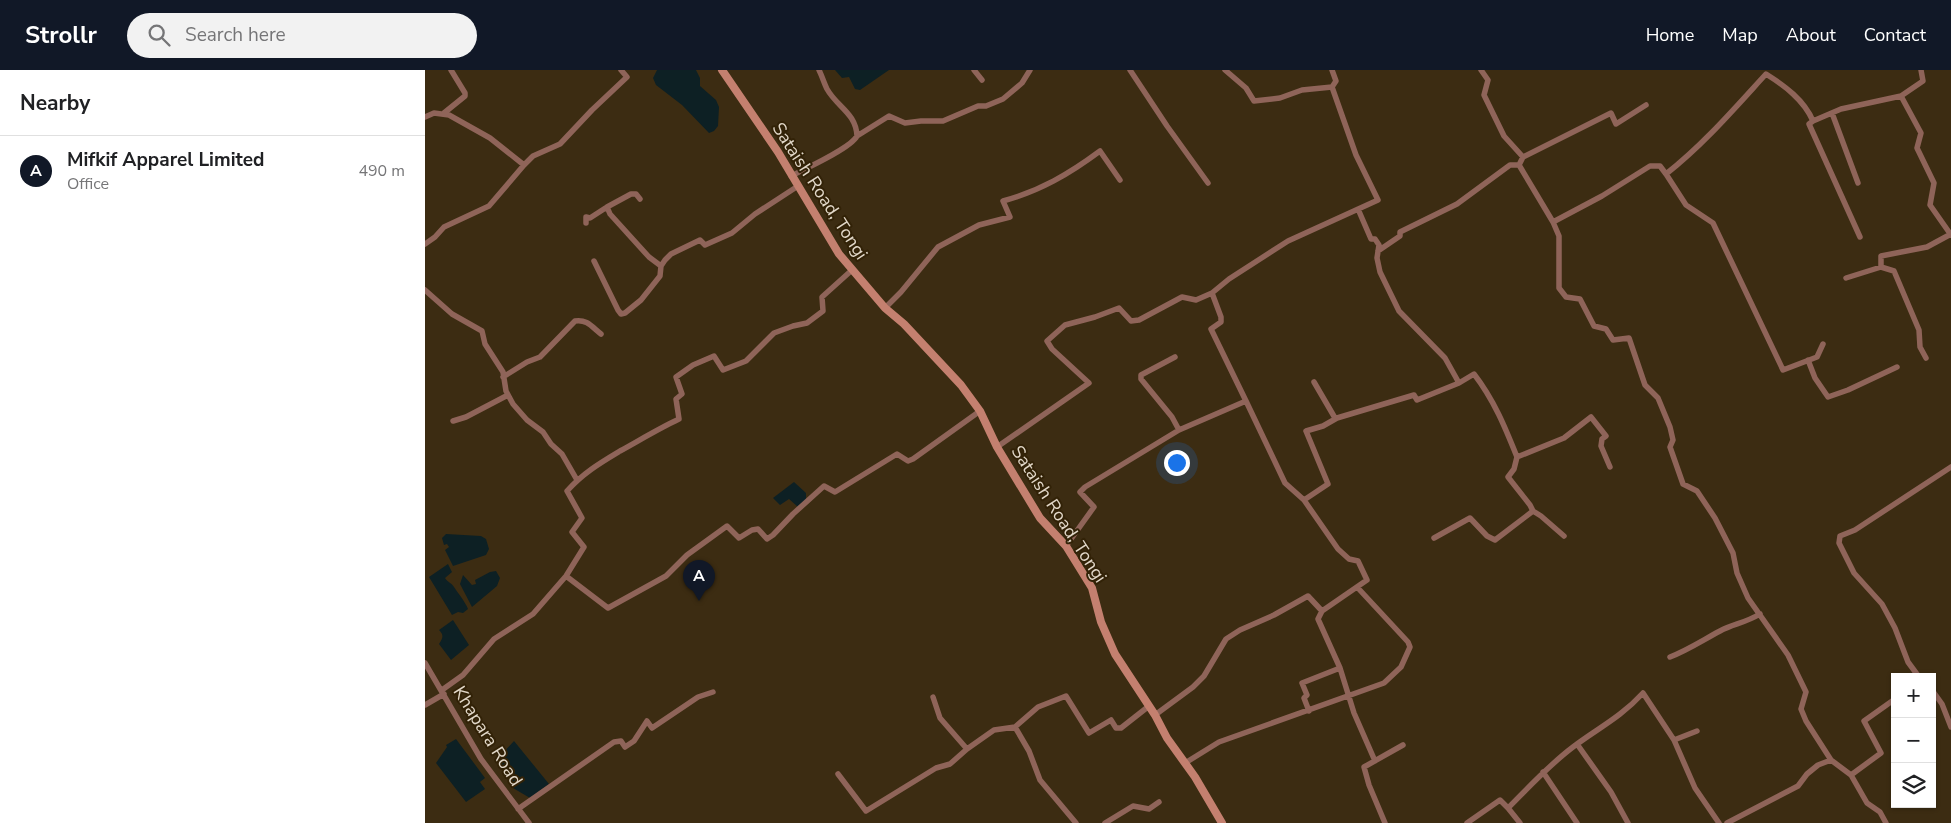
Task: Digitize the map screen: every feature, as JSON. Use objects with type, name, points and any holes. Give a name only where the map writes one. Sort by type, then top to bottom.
[{"type":"street","points":[[425,244],[444,227],[489,206],[533,156],[560,144],[627,77],[621,70]]},
{"type":"street","name":"Sataish Road, Tongi","points":[[723,70],[777,152],[835,247],[852,270],[885,308],[904,324],[961,385],[980,412],[997,447],[1040,518],[1066,546],[1092,588],[1109,642],[1221,823]]},
{"type":"street","points":[[791,176],[837,152],[855,141],[857,136],[857,127],[853,120],[827,89],[819,70]]},
{"type":"street","points":[[974,70],[982,80]]},
{"type":"street","points":[[857,136],[889,116],[905,123],[921,120],[943,121],[978,106],[986,106],[1003,99],[1012,92],[1022,83],[1031,70]]},
{"type":"street","points":[[1130,70],[1208,183]]},
{"type":"street","points":[[1225,70],[1246,88],[1254,101],[1280,98],[1302,90],[1332,87]]},
{"type":"street","points":[[1332,70],[1336,81],[1332,87]]},
{"type":"street","points":[[1481,70],[1488,80],[1484,95],[1504,136],[1523,157]]},
{"type":"street","points":[[1860,238],[1809,124],[1832,113],[1901,96],[1923,80],[1921,70]]},
{"type":"street","points":[[444,113],[465,96],[452,71]]},
{"type":"street","points":[[1666,174],[1691,154],[1709,136],[1768,72],[1802,102],[1813,121]]},
{"type":"street","points":[[997,447],[1089,383],[1052,349],[1047,341],[1065,325],[1119,308],[1131,321],[1139,320],[1182,296],[1196,300],[1212,293],[1229,279],[1288,241],[1378,200],[1356,155],[1332,87]]},
{"type":"street","points":[[1881,267],[1881,256],[1927,247],[1951,234],[1930,205],[1934,183],[1917,148],[1921,133],[1901,96]]},
{"type":"street","points":[[1519,165],[1523,157],[1611,113],[1616,124],[1645,105]]},
{"type":"street","points":[[425,117],[435,113],[444,113],[491,138],[524,165]]},
{"type":"street","points":[[1832,113],[1858,183]]},
{"type":"street","points":[[885,308],[901,292],[938,247],[979,225],[1010,217],[1003,201],[1025,195],[1050,184],[1100,152],[1120,180]]},
{"type":"street","points":[[1378,252],[1400,236],[1400,232],[1457,204],[1510,165],[1519,165]]},
{"type":"street","points":[[1519,165],[1553,222],[1559,236],[1559,288],[1566,297],[1581,299],[1594,326],[1605,329],[1613,340],[1629,338],[1645,386],[1658,398],[1670,426],[1673,440],[1670,447],[1683,484],[1697,491],[1715,518],[1733,553],[1737,573],[1748,598],[1788,655],[1798,673],[1806,692],[1801,708],[1806,721],[1831,760],[1851,775],[1867,803],[1879,812],[1886,823]]},
{"type":"street","points":[[1553,222],[1602,196],[1650,166],[1660,166],[1686,205],[1713,223],[1783,370],[1817,356],[1823,344]]},
{"type":"street","points":[[593,261],[621,314],[625,313],[641,300],[660,276],[661,266],[671,254],[700,240],[705,245],[732,232],[797,186]]},
{"type":"street","points":[[586,223],[586,217],[590,218],[631,194],[636,194],[640,199]]},
{"type":"street","points":[[607,207],[610,214],[649,257],[661,266]]},
{"type":"street","points":[[1358,208],[1371,239],[1375,240],[1379,245],[1377,258],[1380,272],[1399,311],[1445,358],[1459,383]]},
{"type":"street","points":[[1846,278],[1881,267],[1894,271],[1919,330],[1920,347],[1926,358]]},
{"type":"street","points":[[425,705],[463,675],[494,639],[533,614],[566,576],[584,547],[572,532],[581,518],[567,491],[598,463],[642,437],[679,419],[676,399],[682,394],[676,377],[693,365],[714,356],[723,370],[746,361],[774,334],[793,326],[807,323],[823,311],[823,297],[852,270]]},
{"type":"street","points":[[425,290],[452,314],[482,331],[485,344],[503,372],[508,395],[466,417],[453,421]]},
{"type":"street","points":[[1212,293],[1221,322],[1211,330],[1285,482],[1304,500],[1338,549],[1349,559],[1358,561],[1367,580],[1322,612],[1318,619],[1340,668],[1354,713],[1375,761]]},
{"type":"street","points":[[503,377],[527,362],[540,357],[575,321],[587,322],[601,334]]},
{"type":"street","points":[[1175,358],[1141,375],[1141,379],[1172,417],[1179,430]]},
{"type":"street","points":[[1808,360],[1815,378],[1828,397],[1849,390],[1897,367]]},
{"type":"street","points":[[1304,500],[1328,484],[1306,431],[1323,426],[1337,418],[1414,395],[1417,400],[1459,383],[1474,374],[1486,389],[1501,417],[1517,457],[1514,469],[1508,477],[1533,511],[1564,536]]},
{"type":"street","points":[[1314,382],[1330,412],[1337,418]]},
{"type":"street","points":[[506,390],[513,404],[527,420],[543,432],[551,444],[562,454],[577,480]]},
{"type":"street","points":[[1066,546],[1094,508],[1079,492],[1124,462],[1179,430],[1246,401]]},
{"type":"street","points":[[566,576],[608,608],[666,576],[687,555],[727,526],[739,538],[752,530],[758,529],[767,539],[779,530],[793,514],[824,486],[835,492],[897,454],[908,461],[913,459],[980,412]]},
{"type":"street","points":[[1517,457],[1564,438],[1591,418],[1606,436],[1602,439],[1601,446],[1610,466]]},
{"type":"street","points":[[1917,673],[1908,662],[1895,628],[1882,604],[1854,572],[1839,543],[1840,536],[1855,530],[1951,467]]},
{"type":"street","points":[[1434,538],[1470,518],[1487,536],[1495,540],[1533,511]]},
{"type":"street","points":[[1185,763],[1219,742],[1384,683],[1401,667],[1409,652],[1408,642],[1357,587]]},
{"type":"street","points":[[1155,715],[1193,687],[1204,676],[1226,639],[1240,630],[1274,616],[1307,596],[1322,612]]},
{"type":"street","points":[[1671,657],[1689,650],[1723,630],[1742,624],[1760,614]]},
{"type":"street","name":"Khapara Road","points":[[425,663],[481,759],[529,823]]},
{"type":"street","points":[[1309,711],[1304,698],[1307,695],[1302,683],[1340,668]]},
{"type":"street","points":[[518,809],[615,742],[621,741],[625,746],[634,741],[647,721],[651,728],[698,697],[713,692]]},
{"type":"street","points":[[1508,808],[1543,772],[1577,744],[1629,709],[1643,693],[1674,740],[1695,788],[1719,823]]},
{"type":"street","points":[[838,774],[866,811],[935,768],[950,764],[994,730],[1015,727],[1038,707],[1066,696],[1089,733],[1111,720],[1116,728],[1121,728],[1149,706]]},
{"type":"street","points":[[1936,696],[1942,704],[1951,727]]},
{"type":"street","points":[[933,697],[940,718],[967,749]]},
{"type":"street","points":[[1851,775],[1881,753],[1864,722],[1891,702]]},
{"type":"street","points":[[1015,727],[1029,752],[1040,780],[1076,823]]},
{"type":"street","points":[[1674,740],[1697,731]]},
{"type":"street","points":[[1577,744],[1611,792],[1628,823]]},
{"type":"street","points":[[1385,823],[1369,785],[1364,767],[1403,745]]},
{"type":"street","points":[[1727,823],[1798,786],[1807,774],[1818,765],[1831,760]]},
{"type":"street","points":[[1543,772],[1577,823]]},
{"type":"street","points":[[1467,823],[1500,800],[1520,823]]},
{"type":"street","points":[[1105,823],[1133,806],[1149,809],[1159,802]]},
{"type":"water","points":[[657,70],[696,70],[700,78],[700,86],[716,100],[719,107],[718,126],[714,131],[709,133],[682,105],[656,85],[653,78]]},
{"type":"water","points":[[835,70],[889,70],[860,90],[855,89],[849,77],[842,78]]},
{"type":"water","points":[[794,482],[806,493],[806,501],[798,507],[789,499],[780,505],[773,498]]},
{"type":"water","points":[[446,534],[481,536],[486,539],[489,549],[486,555],[453,566],[445,550],[449,547],[447,544],[444,545],[442,538]]},
{"type":"water","points":[[448,564],[452,572],[445,578],[464,601],[468,609],[463,613],[458,612],[452,615],[429,577]]},
{"type":"water","points":[[496,571],[500,578],[497,586],[472,607],[460,584],[463,575],[472,585],[476,584],[475,580]]},
{"type":"water","points":[[453,620],[469,645],[451,660],[439,644],[442,633],[439,630]]},
{"type":"water","points":[[456,739],[485,778],[480,782],[485,789],[466,802],[436,763],[447,747],[446,745]]},
{"type":"water","points":[[514,741],[549,784],[530,798],[513,788],[498,758]]},
{"type":"place","name":"Mifkif Apparel Limited","points":[[699,601]]}]
